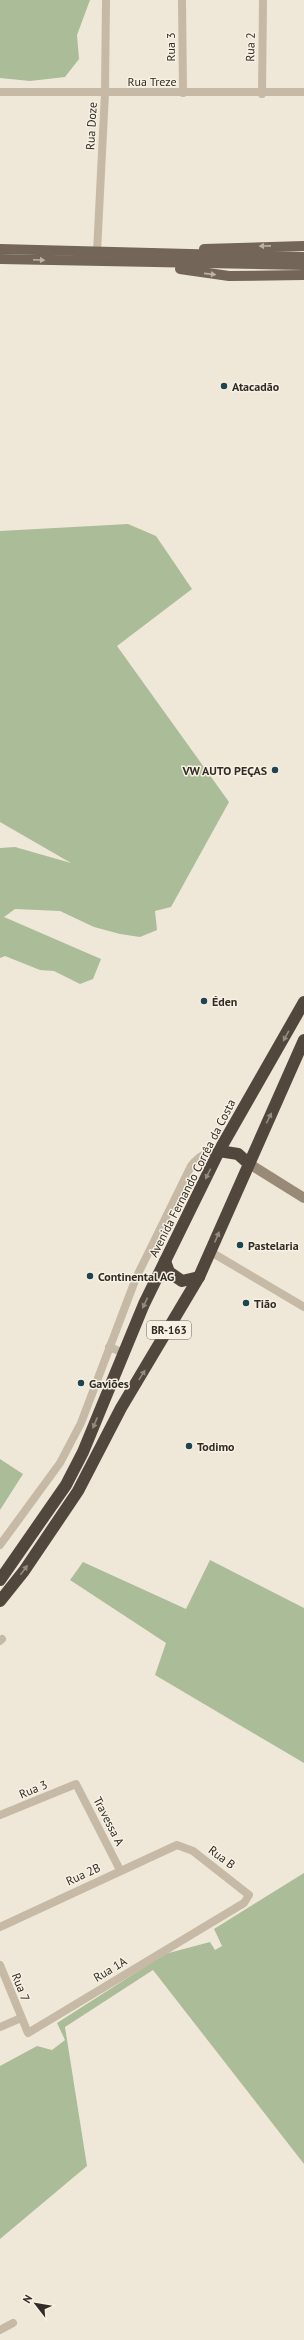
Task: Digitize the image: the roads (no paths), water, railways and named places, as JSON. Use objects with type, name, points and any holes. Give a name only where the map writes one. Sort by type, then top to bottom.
[{"type":"highway","name":"Avenida Fernando Corrêa da Costa","points":[[0,1580],[66,1485],[83,1452],[144,1304],[219,1151],[304,1002]]},
{"type":"highway","name":"BR-163","points":[[0,1601],[24,1571],[78,1491],[121,1408],[199,1277],[248,1163],[304,1040]]},
{"type":"highway","points":[[219,1151],[230,1151],[238,1154],[248,1163]]},
{"type":"highway","points":[[166,1261],[169,1272],[182,1281],[199,1277]]},
{"type":"main road","points":[[144,258],[228,247],[304,246]]},
{"type":"main road","points":[[0,249],[97,252],[144,258],[229,276],[304,275]]},
{"type":"main road","points":[[0,259],[304,257]]},
{"type":"main road","points":[[144,258],[304,265]]},
{"type":"street","name":"Rua Doze","points":[[97,252],[105,93],[106,0]]},
{"type":"street","name":"Rua 3","points":[[182,0],[183,93]]},
{"type":"street","name":"Rua 2","points":[[262,94],[263,0]]},
{"type":"street","name":"Rua Treze","points":[[0,92],[262,94],[304,92]]},
{"type":"street","points":[[0,1545],[60,1463],[81,1423],[136,1278],[191,1166],[197,1158],[208,1152],[219,1151]]},
{"type":"street","points":[[248,1163],[304,1198]]},
{"type":"street","points":[[211,1252],[304,1307]]},
{"type":"street","points":[[109,1347],[124,1353]]},
{"type":"street","name":"Rua 3","points":[[0,1815],[76,1784]]},
{"type":"street","name":"Travessa A","points":[[76,1784],[120,1870]]},
{"type":"street","name":"Rua 2B","points":[[0,1927],[120,1870],[177,1845]]},
{"type":"street","name":"Rua B","points":[[177,1845],[193,1851],[249,1895]]},
{"type":"street","name":"Rua 1A","points":[[28,2033],[205,1925],[244,1903],[249,1895]]},
{"type":"street","name":"Rua 7","points":[[0,1965],[20,2018],[28,2033]]},
{"type":"street","points":[[0,2027],[20,2018]]},
{"type":"street","points":[[0,2330],[13,2323]]},
{"type":"place","name":"Atacadão","points":[[224,386]]},
{"type":"place","name":"VW AUTO PEÇAS","points":[[275,770]]},
{"type":"place","name":"Éden","points":[[204,1001]]},
{"type":"place","name":"Pastelaria","points":[[240,1245]]},
{"type":"place","name":"Continental AG","points":[[90,1276]]},
{"type":"place","name":"Tião","points":[[246,1303]]},
{"type":"place","name":"Gaviões","points":[[81,1383]]},
{"type":"place","name":"Todimo","points":[[189,1446]]}]
